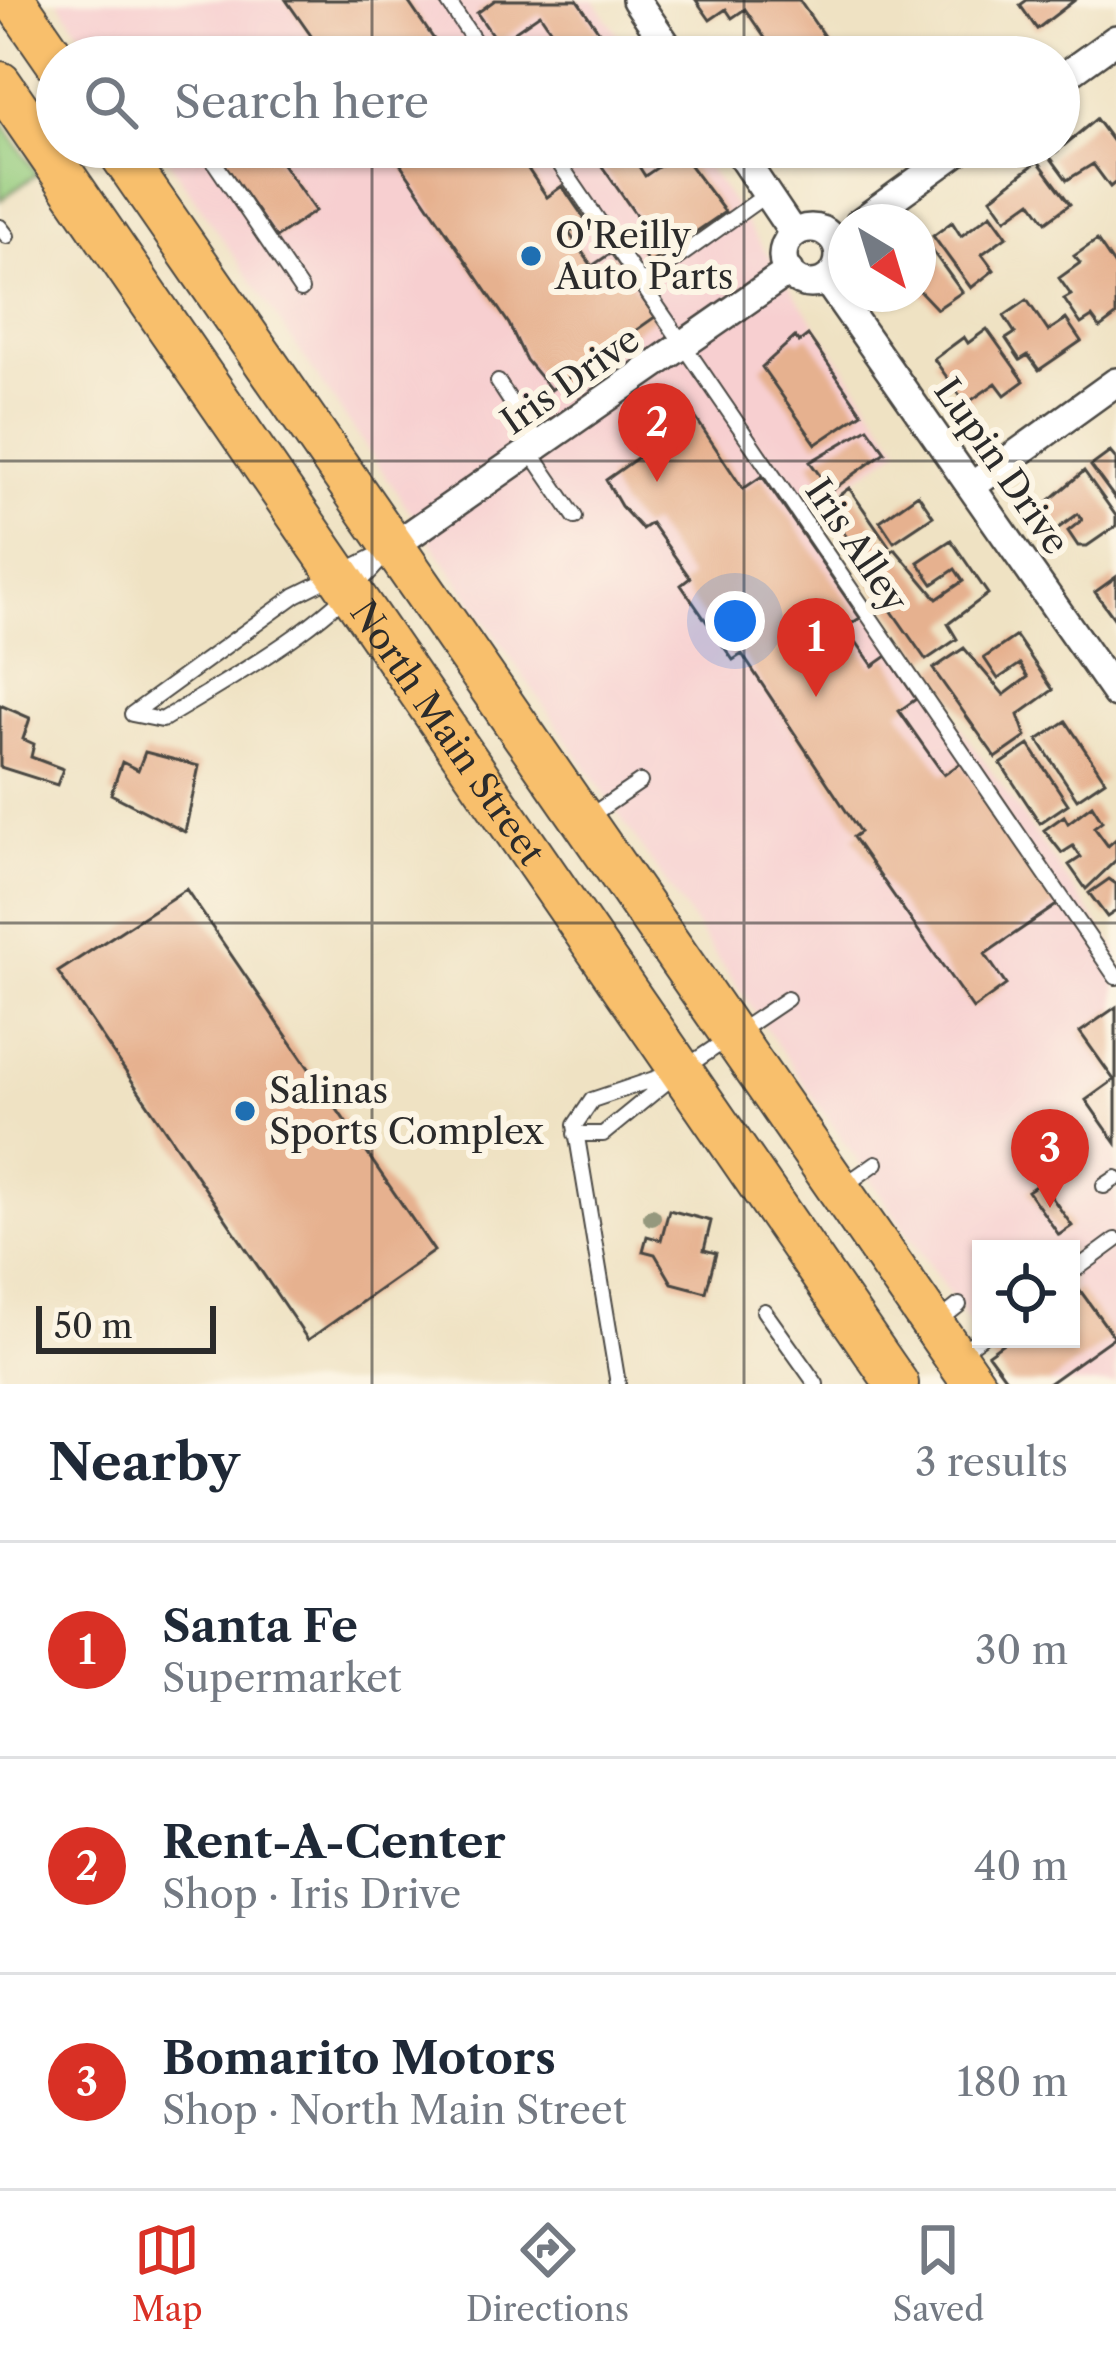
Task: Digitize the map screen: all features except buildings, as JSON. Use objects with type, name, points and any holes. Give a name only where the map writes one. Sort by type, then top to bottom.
[{"type":"main road","points":[[14,0],[39,36]]},
{"type":"main road","name":"North Main Street","points":[[0,83],[36,135]]},
{"type":"main road","name":"North Main Street","points":[[59,168],[897,1384]]},
{"type":"main road","name":"North Main Street","points":[[130,168],[836,1192],[960,1342]]},
{"type":"street","points":[[636,0],[661,36]]},
{"type":"street","points":[[1080,65],[1116,39]]},
{"type":"street","points":[[749,168],[793,233]]},
{"type":"street","points":[[885,204],[935,168]]},
{"type":"street","points":[[828,232],[813,226],[793,233],[782,254],[788,272],[806,285],[828,277]]},
{"type":"street","name":"Iris Drive","points":[[391,548],[788,272]]},
{"type":"street","name":"Lupin Drive","points":[[826,280],[1116,694]]},
{"type":"street","points":[[972,485],[1116,382]]},
{"type":"lane","points":[[448,0],[471,36]]},
{"type":"lane","points":[[218,168],[301,290]]},
{"type":"lane","name":"Iris Alley","points":[[563,168],[1116,977]]},
{"type":"lane","points":[[642,283],[767,194]]},
{"type":"lane","points":[[498,382],[575,517]]},
{"type":"lane","points":[[391,548],[213,689],[162,720],[132,714],[296,595],[345,583],[391,548]]},
{"type":"lane","points":[[195,670],[213,689]]},
{"type":"lane","points":[[582,822],[640,782]]},
{"type":"lane","points":[[575,1134],[602,1134],[680,1070],[787,998]]},
{"type":"lane","points":[[618,1384],[575,1134],[592,1100],[680,1070]]},
{"type":"lane","points":[[836,1192],[876,1163]]},
{"type":"lane","points":[[1080,1266],[1116,1240]]},
{"type":"lane","points":[[764,1311],[816,1384]]},
{"type":"shaded area","points":[[58,0],[594,0],[619,36],[83,36]]},
{"type":"shaded area","points":[[173,168],[708,168],[900,448],[810,511],[1116,950],[1116,1384],[1011,1384],[986,1348],[1080,1348],[1080,1240],[972,1240],[972,1327]]},
{"type":"green space","points":[[0,119],[37,174],[0,200]]},
{"type":"place","name":"O'Reilly Auto Parts","points":[[531,256]]},
{"type":"place","name":"Rent-A-Center","points":[[657,482]]},
{"type":"place","name":"Santa Fe","points":[[816,697]]},
{"type":"place","name":"Salinas Sports Complex","points":[[245,1111]]},
{"type":"place","name":"Bomarito Motors","points":[[1050,1208]]}]
